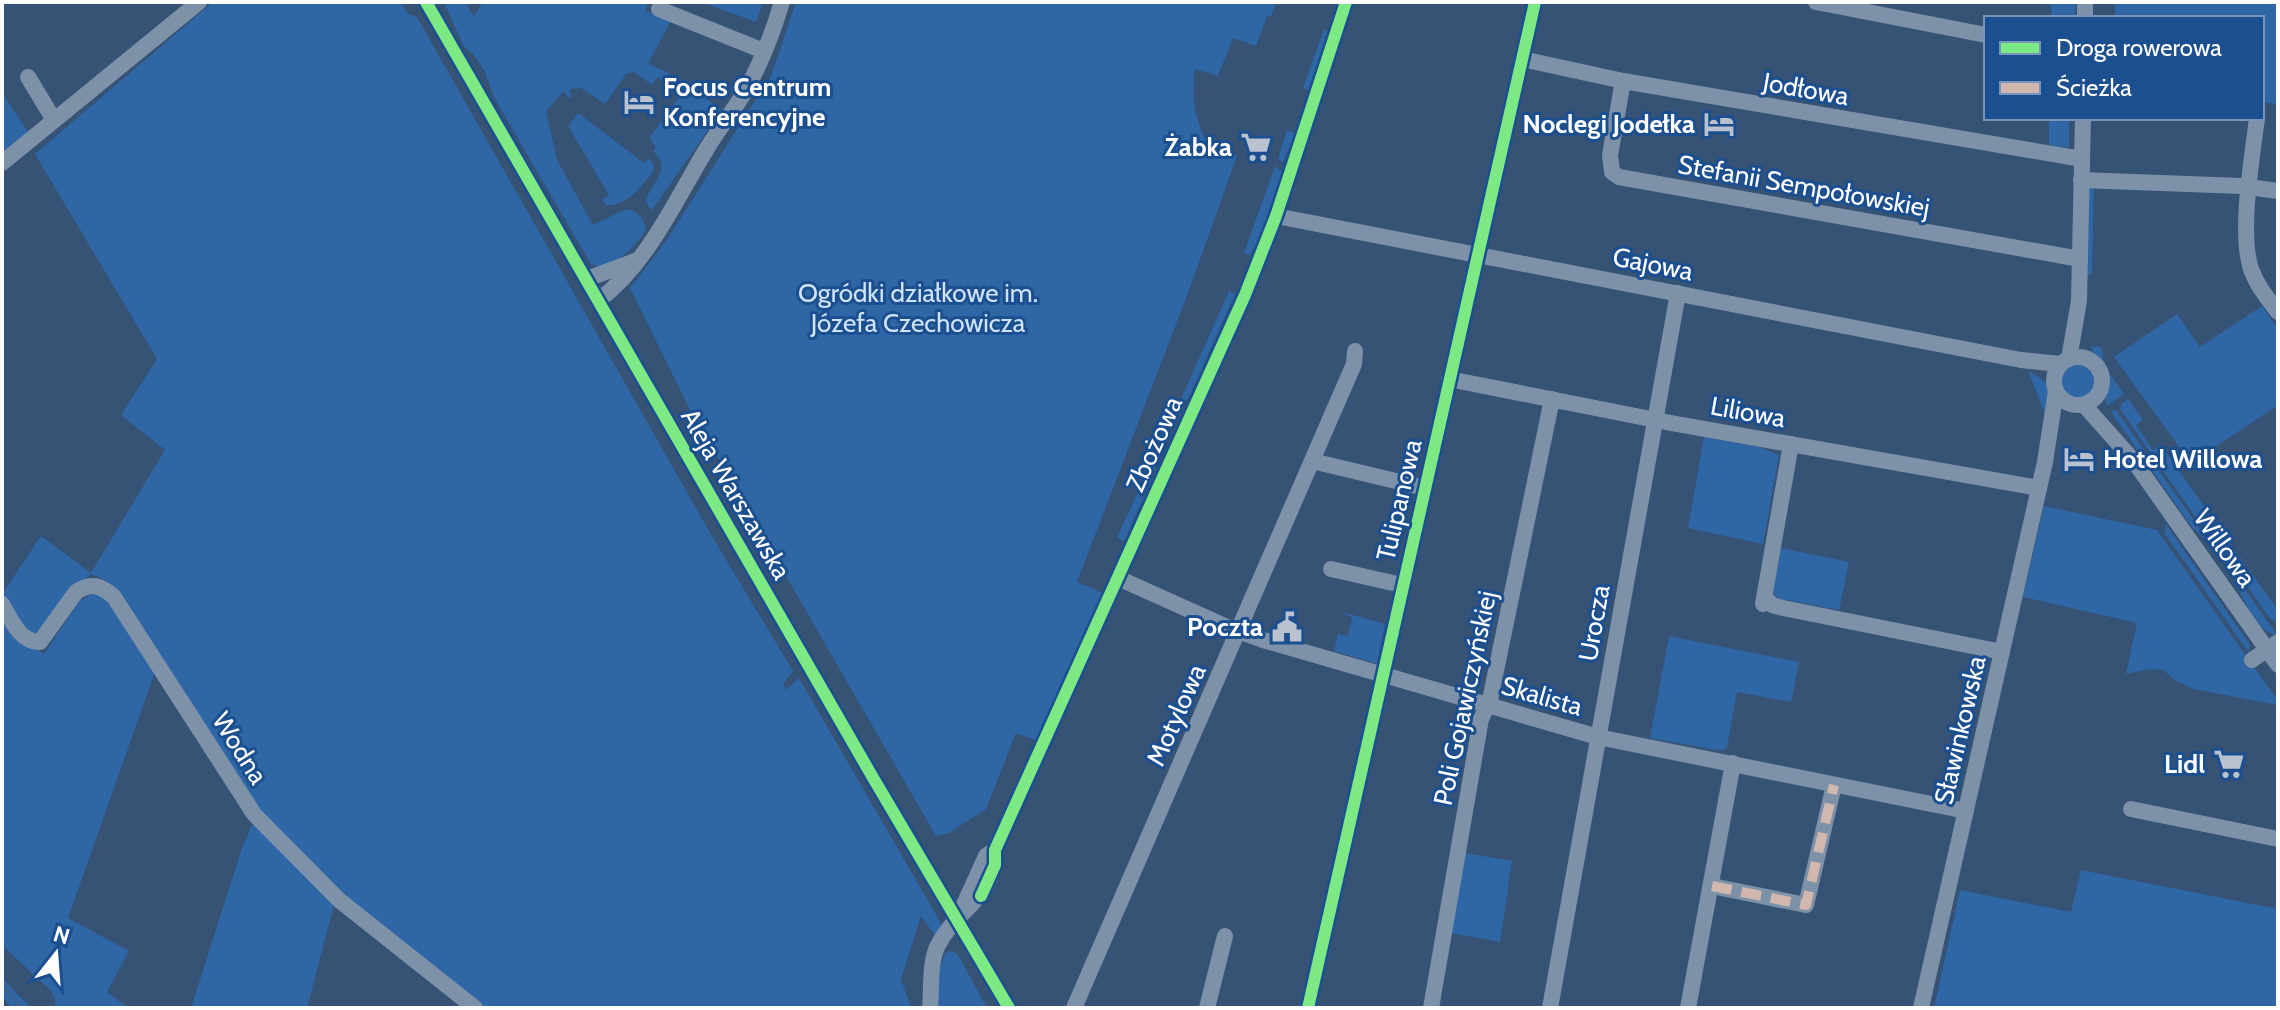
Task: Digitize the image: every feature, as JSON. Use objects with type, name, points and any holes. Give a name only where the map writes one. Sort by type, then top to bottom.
[{"type":"street","points":[[2,163],[199,2]]},
{"type":"street","name":"Aleja Warszawska","points":[[426,2],[1009,1008]]},
{"type":"street","points":[[599,300],[618,284],[658,231],[707,147],[746,90],[782,2]]},
{"type":"street","name":"Zbożowa","points":[[930,1008],[934,955],[942,939],[958,920],[986,856],[995,850],[1245,295],[1276,216],[1346,2]]},
{"type":"street","name":"Tulipanowa","points":[[1308,1008],[1535,2]]},
{"type":"street","points":[[1816,2],[1984,35]]},
{"type":"street","points":[[659,9],[764,51]]},
{"type":"street","name":"Jodłowa","points":[[1522,59],[1623,81],[2082,159]]},
{"type":"street","points":[[28,77],[54,120]]},
{"type":"street","name":"Stefanii Sempołowskiej","points":[[1623,81],[1610,166],[1619,177],[2080,259]]},
{"type":"street","points":[[2079,301],[2065,362],[2055,386],[2077,404],[2099,394],[2102,384],[2100,373],[2088,359],[2079,301],[2083,120]]},
{"type":"street","points":[[2257,120],[2247,242],[2256,281],[2278,312]]},
{"type":"street","points":[[2081,180],[2250,187],[2278,191]]},
{"type":"street","name":"Gajowa","points":[[1276,216],[2021,360],[2065,362]]},
{"type":"street","points":[[587,279],[636,261]]},
{"type":"street","name":"Urocza","points":[[1550,1008],[1678,293]]},
{"type":"street","name":"Motylowa","points":[[1074,1008],[1354,364],[1355,351]]},
{"type":"street","points":[[2065,362],[2088,359]]},
{"type":"street","name":"Gajowa","points":[[2021,360],[2055,386]]},
{"type":"street","name":"Liliowa","points":[[1449,379],[2039,488]]},
{"type":"street","name":"Sławinkowska","points":[[1921,1008],[2045,462],[2055,386]]},
{"type":"street","name":"Willowa","points":[[2099,394],[2105,412],[2133,460],[2273,646],[2278,665]]},
{"type":"street","name":"Poli Gojawiczyńskiej","points":[[1431,1008],[1481,719],[1488,705],[1552,399]]},
{"type":"street","name":"Willowa","points":[[2077,404],[2133,460]]},
{"type":"street","name":"Sławinkowska","points":[[2045,462],[2059,421],[2077,404]]},
{"type":"street","points":[[1791,444],[1764,600],[1783,608],[2002,652]]},
{"type":"street","points":[[1312,461],[1425,488]]},
{"type":"street","points":[[1331,569],[1402,585]]},
{"type":"street","name":"Skalista","points":[[1118,578],[1239,632],[1598,737],[1966,811]]},
{"type":"street","name":"Wodna","points":[[2,604],[19,632],[34,643],[45,638],[76,592],[94,585],[104,588],[114,597],[254,814],[339,900],[475,1008]]},
{"type":"street","points":[[2252,660],[2273,646]]},
{"type":"street","points":[[1688,1008],[1733,763]]},
{"type":"street","points":[[1712,886],[1806,905],[1834,785]]},
{"type":"street","points":[[2131,809],[2278,839]]},
{"type":"street","points":[[1207,1008],[1225,936]]},
{"type":"green space","points":[[213,2],[401,2],[408,14],[417,17],[713,538],[793,671],[783,684],[786,690],[799,678],[938,918],[942,927],[935,935],[921,916],[901,979],[911,1008],[483,1008],[342,895],[255,806],[119,592],[105,580],[91,574],[81,583],[47,635],[28,636],[2,594],[41,536],[91,573],[165,450],[121,415],[157,359],[35,154]]},
{"type":"green space","points":[[444,2],[471,2],[467,6],[474,16],[483,2],[649,2],[645,11],[671,20],[648,64],[665,71],[722,110],[652,210],[646,199],[660,175],[661,164],[653,151],[656,147],[649,138],[682,93],[658,77],[652,85],[633,71],[627,73],[605,104],[581,88],[570,89],[571,97],[568,98],[564,91],[546,111],[557,160],[593,225],[626,209],[637,213],[643,222],[646,230],[642,236],[616,260],[603,268],[591,264],[495,99],[484,70],[464,47]]},
{"type":"green space","points":[[701,2],[763,2],[756,22]]},
{"type":"green space","name":"Ogródki działkowe im. Józefa Czechowicza","points":[[796,2],[1277,2],[1271,16],[1267,16],[1256,46],[1233,38],[1218,76],[1195,69],[1195,107],[1207,144],[1237,156],[1077,582],[1105,594],[1038,741],[1016,733],[986,809],[949,833],[936,836],[689,408],[630,288],[666,241],[771,76]]},
{"type":"green space","points":[[2050,2],[2076,2],[2075,16],[2052,16]]},
{"type":"green space","points":[[2115,2],[2278,2],[2278,104],[2264,102],[2264,16],[2115,16]]},
{"type":"green space","points":[[1324,29],[1328,31],[1309,90],[1303,88]]},
{"type":"green space","points":[[2,93],[30,135],[2,158]]},
{"type":"green space","points":[[578,113],[644,163],[648,158],[653,163],[654,170],[628,199],[614,205],[606,205],[602,200],[609,195],[568,126]]},
{"type":"green space","points":[[2049,120],[2069,120],[2069,148],[2049,145]]},
{"type":"green space","points":[[1287,130],[1295,133],[1283,162],[1278,159]]},
{"type":"green space","points":[[1275,166],[1282,172],[1260,236],[1250,255],[1244,253]]},
{"type":"green space","points":[[2094,184],[2092,273],[2085,278],[2087,190]]},
{"type":"green space","points":[[1229,291],[1235,294],[1190,395],[1178,411],[1176,410]]},
{"type":"green space","points":[[2262,306],[2278,329],[2278,405],[2191,463],[2114,357],[2177,314],[2200,347]]},
{"type":"green space","points":[[2090,346],[2101,347],[2105,367],[2124,394],[2107,406],[2107,376]]},
{"type":"green space","points":[[2078,365],[2090,370],[2095,382],[2090,394],[2078,399],[2066,394],[2061,382],[2066,370]]},
{"type":"green space","points":[[2028,371],[2046,383],[2048,388],[2045,414]]},
{"type":"green space","points":[[2128,399],[2143,420],[2136,425],[2153,450],[2161,445],[2246,566],[2239,571],[2234,571],[2224,557],[2227,554],[2221,546],[2217,548],[2120,409]]},
{"type":"green space","points":[[2116,410],[2207,541],[2191,526],[2111,412]]},
{"type":"green space","points":[[1704,437],[1759,447],[1779,455],[1763,544],[1688,528]]},
{"type":"green space","points":[[1157,452],[1155,472],[1124,541],[1117,537]]},
{"type":"green space","points":[[2044,506],[2157,530],[2278,705],[2193,689],[2173,679],[2164,670],[2150,669],[2126,674],[2137,623],[2023,597]]},
{"type":"green space","points":[[2165,523],[2250,645],[2249,653],[2165,534]]},
{"type":"green space","points":[[1781,548],[1849,562],[1839,610],[1777,598],[1773,592]]},
{"type":"green space","points":[[2250,571],[2278,610],[2278,624],[2269,617],[2242,579]]},
{"type":"green space","points":[[2237,580],[2277,635],[2257,622],[2234,581]]},
{"type":"green space","points":[[95,591],[105,593],[156,669],[68,918],[129,951],[107,992],[128,1008],[55,1008],[55,998],[50,990],[2,945],[2,610],[23,640],[44,654],[79,602]]},
{"type":"green space","points":[[1342,612],[1385,624],[1377,664],[1334,651],[1338,634],[1348,636],[1352,618]]},
{"type":"green space","points":[[1669,636],[1799,662],[1791,702],[1737,692],[1727,747],[1723,751],[1650,738]]},
{"type":"green space","points":[[252,825],[258,826],[334,905],[307,1008],[191,1008],[242,848]]},
{"type":"green space","points":[[1465,853],[1512,861],[1500,942],[1451,933]]},
{"type":"green space","points":[[2081,870],[2278,909],[2278,1008],[1934,1008],[1960,890],[2071,912]]},
{"type":"green space","points":[[952,951],[958,955],[987,1008],[936,1008],[940,969],[945,953]]},
{"type":"green space","points":[[2,978],[31,1008],[11,1008],[2,994]]},
{"type":"waterway","points":[[2,984],[21,1008]]},
{"type":"marked path","points":[[1712,886],[1806,905],[1834,785]]},
{"type":"cycle path","points":[[426,2],[1009,1008]]},
{"type":"cycle path","points":[[981,896],[995,865],[995,850],[1245,295],[1276,216],[1346,2]]},
{"type":"cycle path","points":[[1308,1008],[1535,2]]},
{"type":"place","name":"Focus Centrum Konferencyjne","points":[[639,102]]},
{"type":"place","name":"Noclegi Jodełka","points":[[1719,124]]},
{"type":"place","name":"Żabka","points":[[1256,147]]},
{"type":"place","name":"Hotel Willowa","points":[[2079,459]]},
{"type":"place","name":"Poczta","points":[[1287,627]]},
{"type":"place","name":"Lidl","points":[[2229,764]]}]
